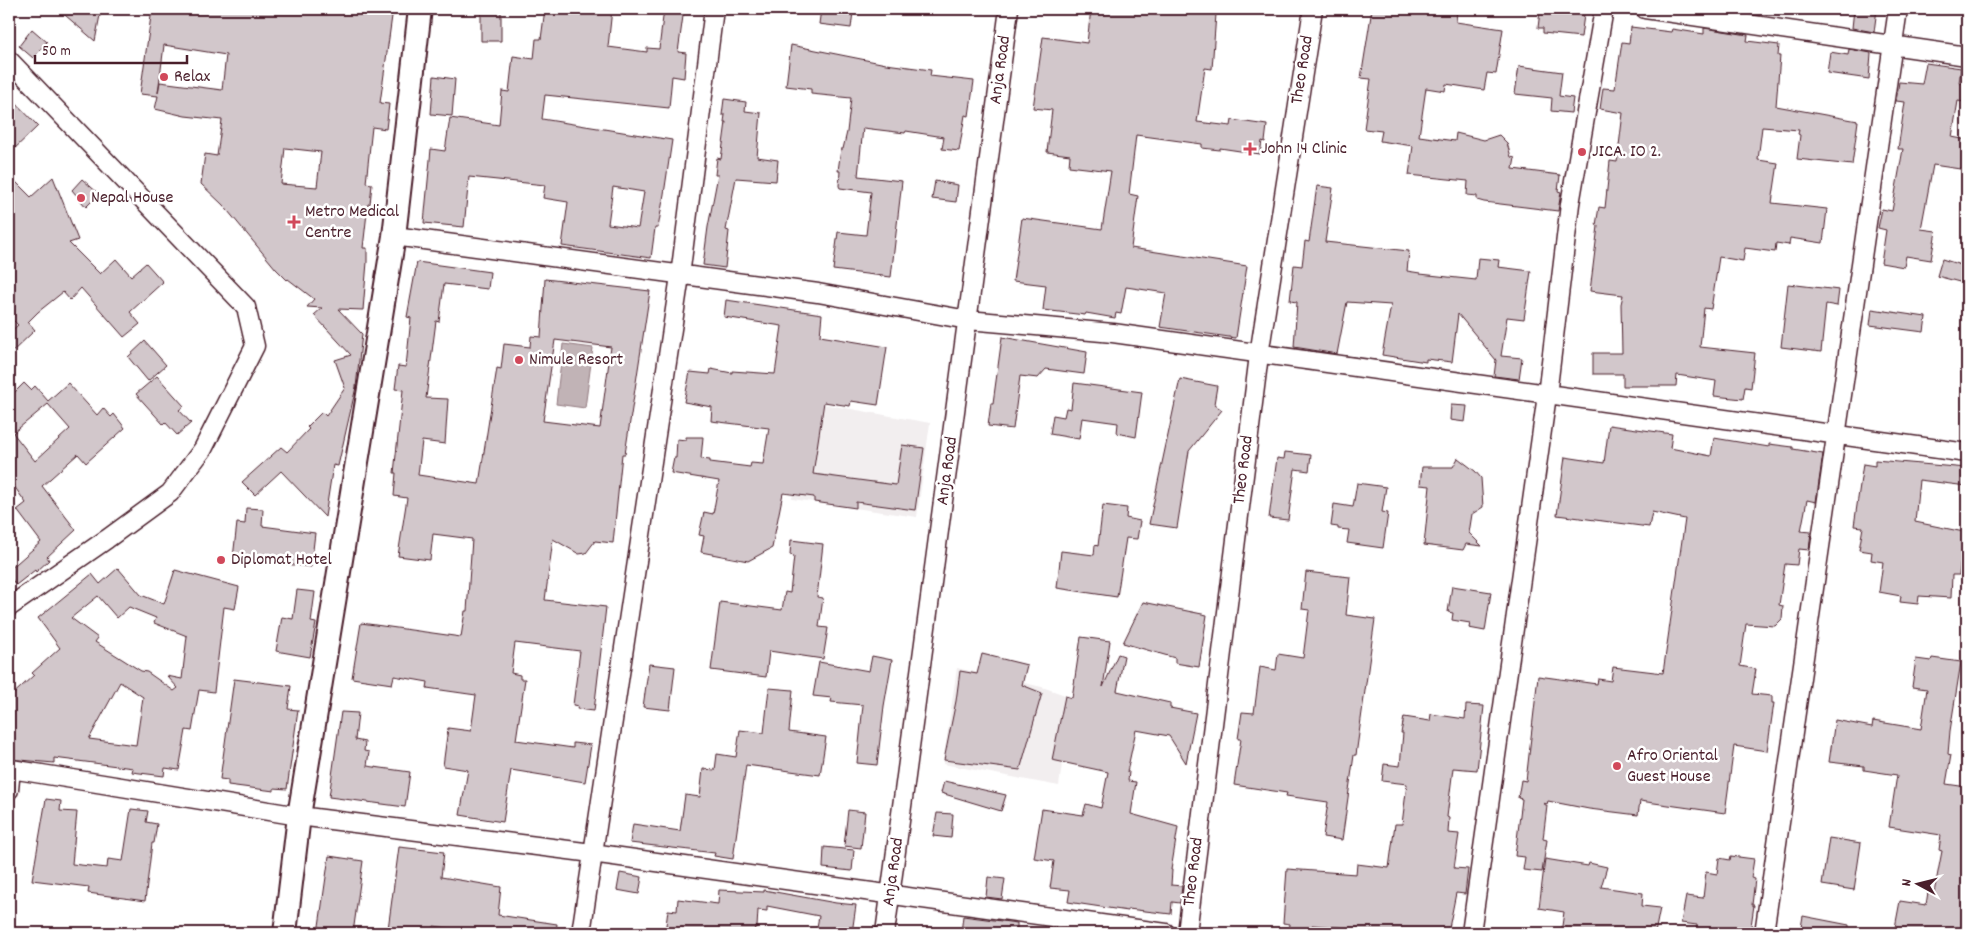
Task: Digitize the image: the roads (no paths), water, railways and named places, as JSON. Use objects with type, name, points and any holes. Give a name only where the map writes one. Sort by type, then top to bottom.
[{"type":"street","points":[[286,933],[299,816],[394,236],[420,9]]},
{"type":"street","points":[[581,933],[680,276],[714,9]]},
{"type":"street","name":"Anja Road","points":[[885,933],[1009,9]]},
{"type":"street","name":"Theo Road","points":[[1187,933],[1259,355],[1313,9]]},
{"type":"street","points":[[1471,933],[1547,394],[1570,204],[1604,9]]},
{"type":"street","points":[[1645,9],[1967,56]]},
{"type":"street","points":[[1764,933],[1898,9]]},
{"type":"street","points":[[9,60],[246,307],[255,346],[203,449],[170,493],[9,607]]},
{"type":"street","points":[[394,236],[680,276],[818,293],[968,320],[1113,333],[1967,453]]},
{"type":"street","points":[[9,790],[12,769],[299,816],[592,853],[1166,933]]},
{"type":"place","name":"Relax","points":[[164,77]]},
{"type":"place","name":"John 14 Clinic","points":[[1250,149]]},
{"type":"place","name":"JICA. IO 2.","points":[[1582,152]]},
{"type":"place","name":"Nepal House","points":[[81,198]]},
{"type":"place","name":"Metro Medical Centre","points":[[294,222]]},
{"type":"place","name":"Nimule Resort","points":[[519,360]]},
{"type":"place","name":"Diplomat Hotel","points":[[221,560]]},
{"type":"place","name":"Afro Oriental Guest House","points":[[1617,766]]}]
